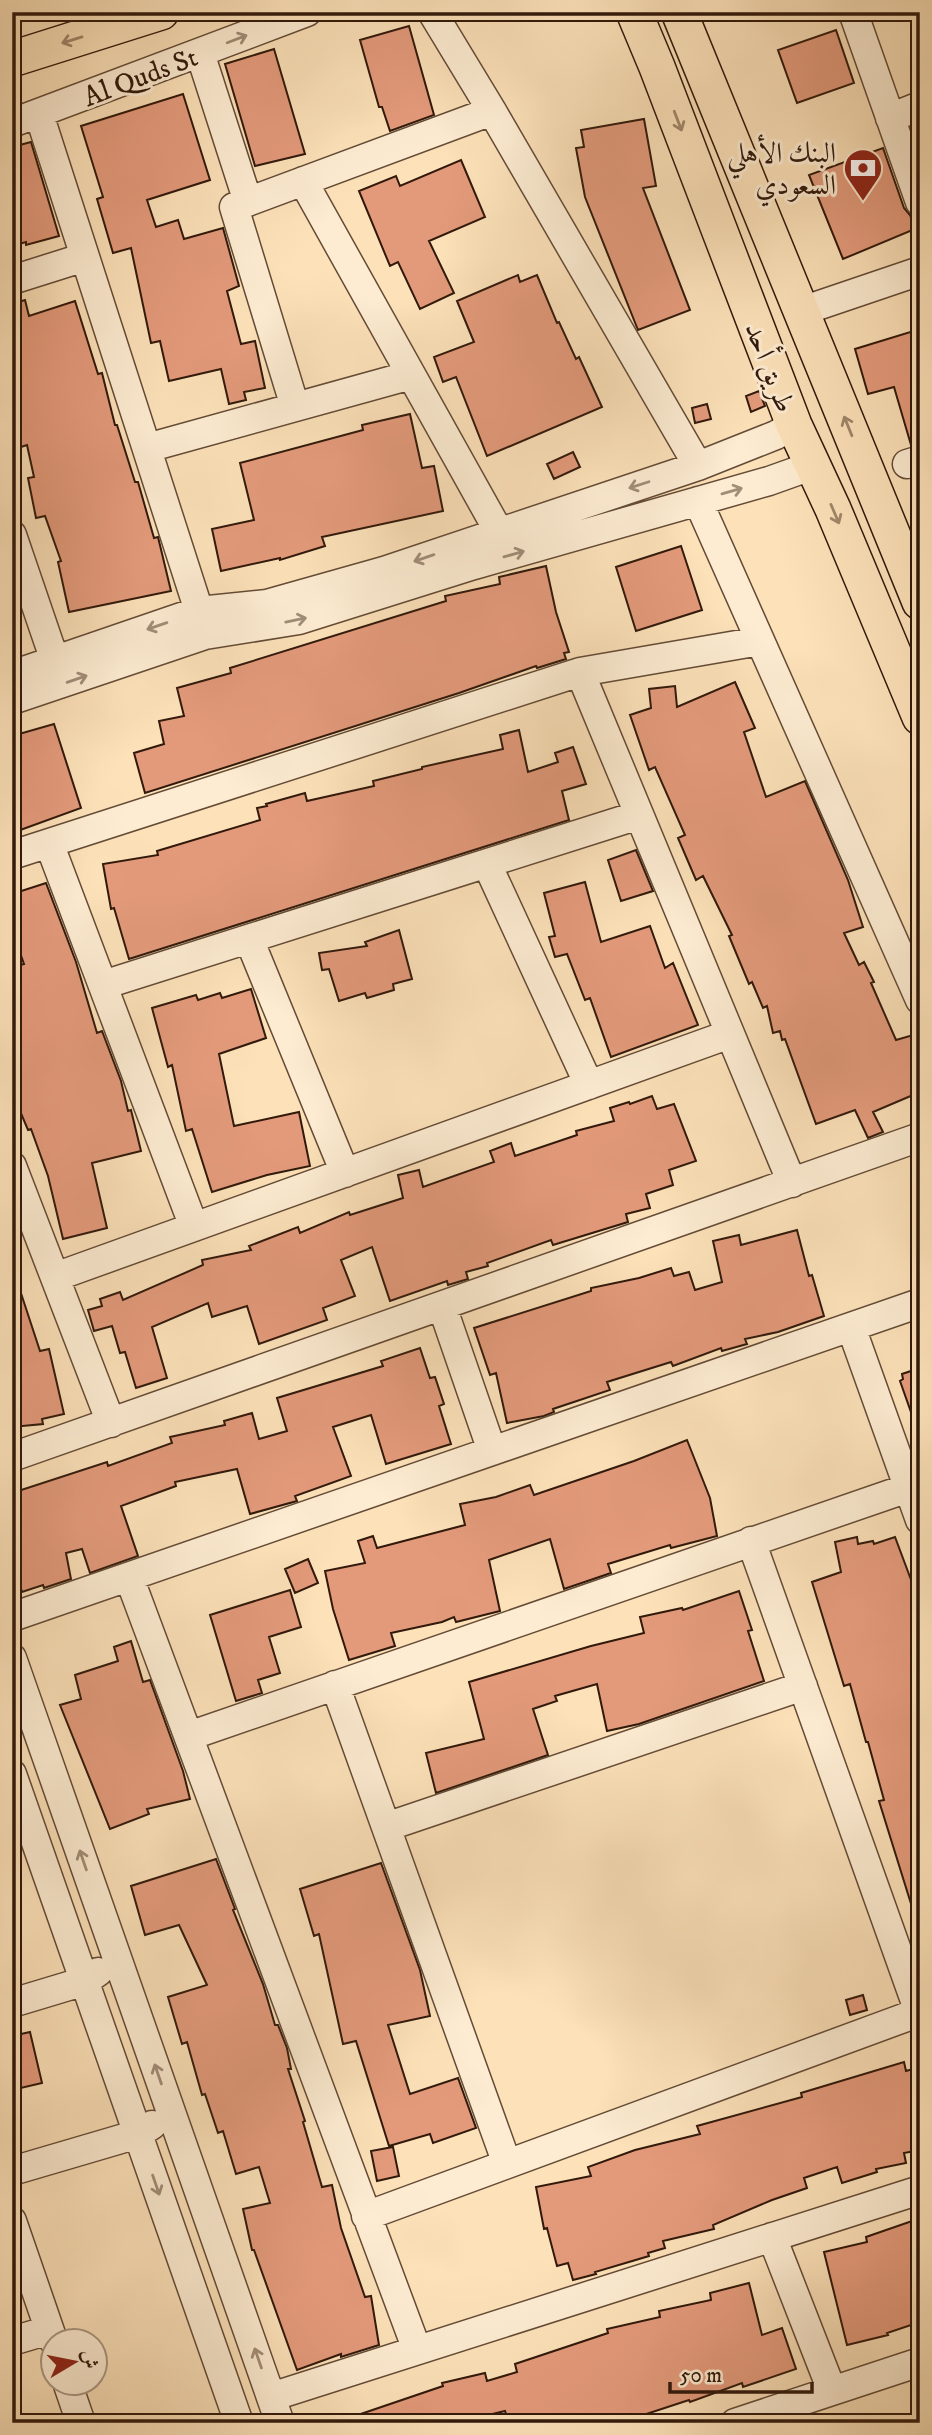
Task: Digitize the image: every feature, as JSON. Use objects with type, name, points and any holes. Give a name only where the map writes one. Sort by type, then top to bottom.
[{"type":"main road","points":[[12,59],[161,12]]},
{"type":"main road","points":[[617,12],[657,67]]},
{"type":"main road","name":"طريق أحد","points":[[634,12],[794,425],[814,465],[920,717]]},
{"type":"main road","name":"طريق أحد","points":[[679,12],[920,602]]},
{"type":"street","name":"Al Quds St","points":[[12,123],[307,12]]},
{"type":"street","points":[[432,12],[698,466]]},
{"type":"street","points":[[853,12],[920,202]]},
{"type":"street","points":[[200,53],[248,202]]},
{"type":"street","points":[[890,118],[920,106]]},
{"type":"street","points":[[295,407],[234,207],[492,111]]},
{"type":"street","points":[[39,114],[199,611]]},
{"type":"street","points":[[303,181],[499,532]]},
{"type":"street","points":[[12,280],[85,257]]},
{"type":"street","points":[[802,311],[920,271]]},
{"type":"street","points":[[146,448],[411,375]]},
{"type":"street","points":[[12,675],[199,611],[267,604],[384,571],[698,466],[776,435],[794,425]]},
{"type":"street","points":[[12,700],[205,635],[299,621],[474,565],[814,465]]},
{"type":"street","points":[[698,501],[920,1000]]},
{"type":"street","points":[[12,535],[55,661]]},
{"type":"street","points":[[12,855],[580,672],[760,641]]},
{"type":"street","points":[[580,672],[792,1182]]},
{"type":"street","points":[[103,985],[639,815]]},
{"type":"street","points":[[49,843],[194,1227]]},
{"type":"street","points":[[487,864],[589,1085]]},
{"type":"street","points":[[249,939],[345,1173]]},
{"type":"street","points":[[55,1278],[730,1034]]},
{"type":"street","points":[[12,1457],[920,1137]]},
{"type":"street","points":[[12,1166],[111,1423]]},
{"type":"street","points":[[12,1618],[920,1303]]},
{"type":"street","points":[[442,1306],[492,1451]]},
{"type":"street","points":[[851,1327],[920,1520]]},
{"type":"street","points":[[188,1736],[908,1488]]},
{"type":"street","points":[[366,2216],[920,2012],[751,1541]]},
{"type":"street","points":[[129,1577],[417,2350]]},
{"type":"street","points":[[12,1658],[276,2410],[417,2350],[920,2190]]},
{"type":"street","points":[[335,1685],[506,2164]]},
{"type":"street","points":[[386,1828],[803,1686]]},
{"type":"street","points":[[12,1774],[239,2423]]},
{"type":"street","points":[[12,2003],[85,1981],[117,1958]]},
{"type":"street","points":[[12,2171],[138,2134],[172,2114]]},
{"type":"street","points":[[12,2221],[48,2326]]},
{"type":"street","points":[[772,2237],[832,2391]]},
{"type":"street","points":[[12,2341],[38,2337]]},
{"type":"street","points":[[735,2423],[920,2362]]},
{"type":"street","points":[[72,2396],[81,2423]]},
{"type":"building","points":[[409,26],[434,115],[390,131],[382,107],[379,107],[360,40]]},
{"type":"building","points":[[836,30],[854,83],[797,103],[778,50]]},
{"type":"building","points":[[274,49],[305,154],[255,166],[225,64]]},
{"type":"building","points":[[183,94],[210,180],[147,200],[156,227],[178,220],[184,239],[223,228],[239,286],[227,291],[241,344],[255,341],[265,388],[244,392],[246,400],[229,404],[221,369],[169,381],[160,341],[151,343],[131,248],[113,253],[97,199],[103,197],[81,126]]},
{"type":"building","points":[[644,119],[656,186],[643,188],[690,310],[638,330],[585,197],[576,148],[584,147],[581,130]]},
{"type":"building","points":[[31,142],[59,236],[12,246],[12,147]]},
{"type":"building","name":"البنك الأهلي السعودي","points":[[883,148],[904,208],[915,229],[843,259],[809,175]]},
{"type":"building","points":[[461,160],[485,217],[429,241],[454,293],[420,309],[398,262],[390,266],[359,191],[396,176],[400,186]]},
{"type":"building","points":[[518,275],[520,282],[537,275],[557,323],[559,322],[576,359],[579,357],[602,407],[487,456],[456,377],[443,382],[434,357],[474,342],[457,301]]},
{"type":"building","points":[[25,300],[29,316],[75,301],[98,374],[102,373],[115,425],[135,482],[138,482],[154,538],[158,537],[171,591],[69,612],[58,562],[61,561],[45,516],[36,518],[28,478],[34,477],[27,445],[18,448],[12,430],[12,304]]},
{"type":"building","points":[[920,329],[920,444],[911,445],[894,387],[868,394],[855,349]]},
{"type":"building","points":[[759,391],[765,406],[751,412],[746,396]]},
{"type":"building","points":[[707,404],[711,419],[695,423],[692,408]]},
{"type":"building","points":[[410,414],[422,468],[434,466],[443,511],[322,537],[325,546],[280,560],[221,571],[212,529],[254,520],[240,463],[363,430],[362,425]]},
{"type":"building","points":[[573,452],[580,467],[554,479],[547,464]]},
{"type":"building","points":[[681,546],[702,610],[636,631],[616,567]]},
{"type":"building","points":[[546,566],[556,612],[569,652],[564,653],[566,659],[537,668],[536,666],[145,793],[134,753],[164,744],[159,721],[184,716],[177,688],[231,673],[230,668],[446,601],[445,596],[500,584],[499,577]]},
{"type":"building","points":[[735,682],[755,728],[744,732],[766,797],[805,781],[848,880],[863,927],[844,933],[859,965],[864,962],[874,982],[871,983],[896,1040],[920,1033],[920,1092],[873,1112],[883,1132],[868,1138],[855,1110],[816,1124],[785,1039],[782,1040],[780,1031],[773,1033],[767,1006],[763,1008],[752,982],[749,984],[729,936],[732,935],[703,876],[696,880],[678,838],[685,835],[655,767],[649,770],[630,715],[651,708],[649,689],[675,686],[677,707]]},
{"type":"building","points":[[54,724],[81,808],[12,833],[12,736]]},
{"type":"building","points":[[519,730],[528,772],[558,762],[555,753],[573,747],[586,784],[562,791],[569,820],[129,959],[114,908],[111,909],[103,864],[158,855],[157,851],[260,820],[257,808],[267,806],[266,804],[305,793],[307,801],[374,786],[373,781],[503,749],[500,735]]},
{"type":"building","points":[[636,850],[653,891],[621,901],[608,860]]},
{"type":"building","points":[[585,882],[601,942],[650,926],[665,968],[673,963],[698,1025],[611,1057],[590,998],[585,1000],[567,954],[555,957],[549,937],[555,936],[544,893]]},
{"type":"building","points":[[46,883],[76,962],[97,1033],[102,1031],[121,1081],[141,1151],[92,1163],[107,1228],[63,1239],[48,1176],[31,1129],[28,1130],[12,1092],[12,967],[24,964],[12,930],[12,894]]},
{"type":"building","points":[[399,930],[412,979],[393,984],[394,990],[367,998],[365,993],[339,1001],[329,969],[322,970],[319,953],[367,946],[365,942]]},
{"type":"building","points":[[251,989],[266,1038],[219,1054],[234,1126],[299,1112],[310,1166],[267,1175],[212,1192],[192,1129],[186,1131],[172,1065],[168,1067],[152,1008],[196,995],[198,1000],[220,993],[222,998]]},
{"type":"building","points":[[652,1096],[657,1109],[674,1104],[696,1161],[669,1170],[673,1185],[646,1194],[650,1208],[626,1214],[628,1222],[553,1245],[551,1240],[487,1263],[488,1266],[466,1272],[468,1279],[448,1285],[447,1281],[390,1301],[372,1247],[341,1260],[355,1296],[323,1308],[327,1320],[259,1344],[247,1306],[212,1317],[208,1303],[152,1327],[167,1378],[136,1388],[125,1352],[120,1353],[112,1326],[94,1331],[88,1310],[102,1306],[100,1299],[120,1292],[123,1300],[203,1265],[202,1260],[251,1250],[249,1246],[298,1227],[300,1233],[349,1212],[350,1215],[403,1198],[398,1175],[419,1170],[423,1187],[494,1162],[490,1151],[511,1143],[515,1156],[577,1135],[576,1131],[614,1121],[610,1108]]},
{"type":"building","points":[[797,1230],[809,1276],[812,1275],[824,1316],[778,1332],[745,1339],[747,1344],[722,1351],[721,1348],[673,1366],[671,1362],[607,1382],[610,1390],[553,1409],[554,1412],[544,1416],[507,1423],[496,1373],[490,1375],[474,1328],[591,1291],[591,1288],[671,1268],[674,1276],[689,1272],[695,1290],[722,1282],[713,1241],[739,1235],[741,1245]]},
{"type":"building","points":[[15,1275],[40,1351],[49,1349],[64,1414],[42,1419],[43,1424],[12,1427],[12,1276]]},
{"type":"building","points":[[420,1348],[430,1378],[435,1377],[444,1404],[439,1406],[451,1444],[386,1464],[371,1415],[333,1427],[351,1476],[295,1496],[297,1501],[250,1514],[237,1469],[175,1482],[176,1486],[121,1506],[138,1556],[90,1573],[82,1549],[66,1553],[71,1579],[22,1592],[16,1573],[12,1574],[12,1493],[107,1462],[108,1466],[172,1443],[170,1437],[225,1425],[224,1421],[252,1413],[259,1439],[287,1431],[277,1398],[383,1366],[381,1361]]},
{"type":"building","points":[[920,1368],[918,1432],[900,1381],[903,1379],[902,1374]]},
{"type":"building","points":[[687,1440],[710,1498],[717,1536],[671,1548],[670,1545],[608,1564],[611,1573],[564,1589],[550,1539],[489,1560],[500,1611],[456,1622],[454,1617],[391,1633],[395,1646],[349,1660],[333,1609],[325,1571],[365,1563],[358,1541],[373,1536],[377,1548],[465,1525],[460,1504],[496,1497],[530,1485],[534,1495]]},
{"type":"building","points":[[857,1537],[858,1544],[873,1541],[874,1544],[895,1537],[913,1585],[920,1582],[920,1922],[917,1923],[879,1801],[884,1800],[868,1742],[850,1684],[844,1686],[812,1582],[841,1572],[835,1542]]},
{"type":"building","points":[[308,1559],[318,1583],[295,1593],[285,1569]]},
{"type":"building","points":[[290,1590],[301,1627],[269,1637],[280,1673],[258,1680],[262,1693],[236,1701],[210,1615]]},
{"type":"building","points":[[739,1591],[764,1681],[639,1724],[607,1731],[597,1684],[555,1696],[557,1701],[533,1709],[548,1755],[436,1793],[426,1753],[484,1739],[469,1682],[644,1633],[640,1617],[682,1608],[683,1610]]},
{"type":"building","points":[[131,1641],[143,1682],[150,1680],[183,1771],[190,1799],[147,1809],[149,1814],[110,1829],[60,1705],[81,1699],[75,1675],[118,1661],[114,1647]]},
{"type":"building","points":[[216,1859],[263,1984],[275,2025],[278,2025],[287,2048],[291,2069],[288,2069],[322,2187],[332,2185],[341,2228],[365,2297],[371,2296],[379,2345],[341,2357],[341,2354],[297,2370],[252,2250],[243,2209],[270,2203],[259,2167],[236,2174],[223,2131],[218,2133],[205,2094],[202,2095],[187,2042],[182,2044],[168,1997],[207,1985],[179,1925],[145,1935],[131,1886]]},
{"type":"building","points":[[381,1863],[420,1970],[430,2016],[388,2025],[410,2094],[458,2078],[476,2128],[433,2143],[430,2134],[389,2146],[356,2041],[343,2044],[319,1934],[314,1936],[300,1889]]},
{"type":"building","points":[[863,1995],[867,2010],[850,2015],[846,2000]]},
{"type":"building","points":[[30,2032],[42,2083],[12,2090],[12,2036]]},
{"type":"building","points":[[904,2062],[906,2071],[920,2067],[920,2131],[916,2131],[920,2150],[904,2153],[906,2163],[876,2169],[877,2172],[842,2183],[837,2167],[804,2178],[807,2188],[713,2225],[714,2229],[663,2241],[665,2248],[648,2253],[649,2256],[595,2272],[596,2274],[573,2280],[568,2263],[557,2266],[547,2228],[544,2229],[536,2187],[591,2176],[588,2167],[635,2150],[700,2134],[697,2126],[802,2097],[801,2093]]},
{"type":"building","points":[[393,2147],[399,2176],[377,2181],[371,2151]]},
{"type":"building","points":[[912,2221],[920,2244],[920,2322],[887,2333],[888,2335],[847,2345],[824,2252],[867,2242],[866,2237]]},
{"type":"building","points":[[749,2283],[762,2335],[782,2328],[796,2369],[743,2387],[742,2383],[619,2423],[509,2423],[505,2411],[455,2423],[343,2423],[343,2420],[443,2386],[442,2383],[485,2373],[487,2381],[517,2372],[515,2364],[608,2333],[607,2329],[660,2317],[659,2311],[711,2300],[710,2293]]},
{"type":"place","name":"البنك الأهلي السعودي","points":[[863,202]]}]
